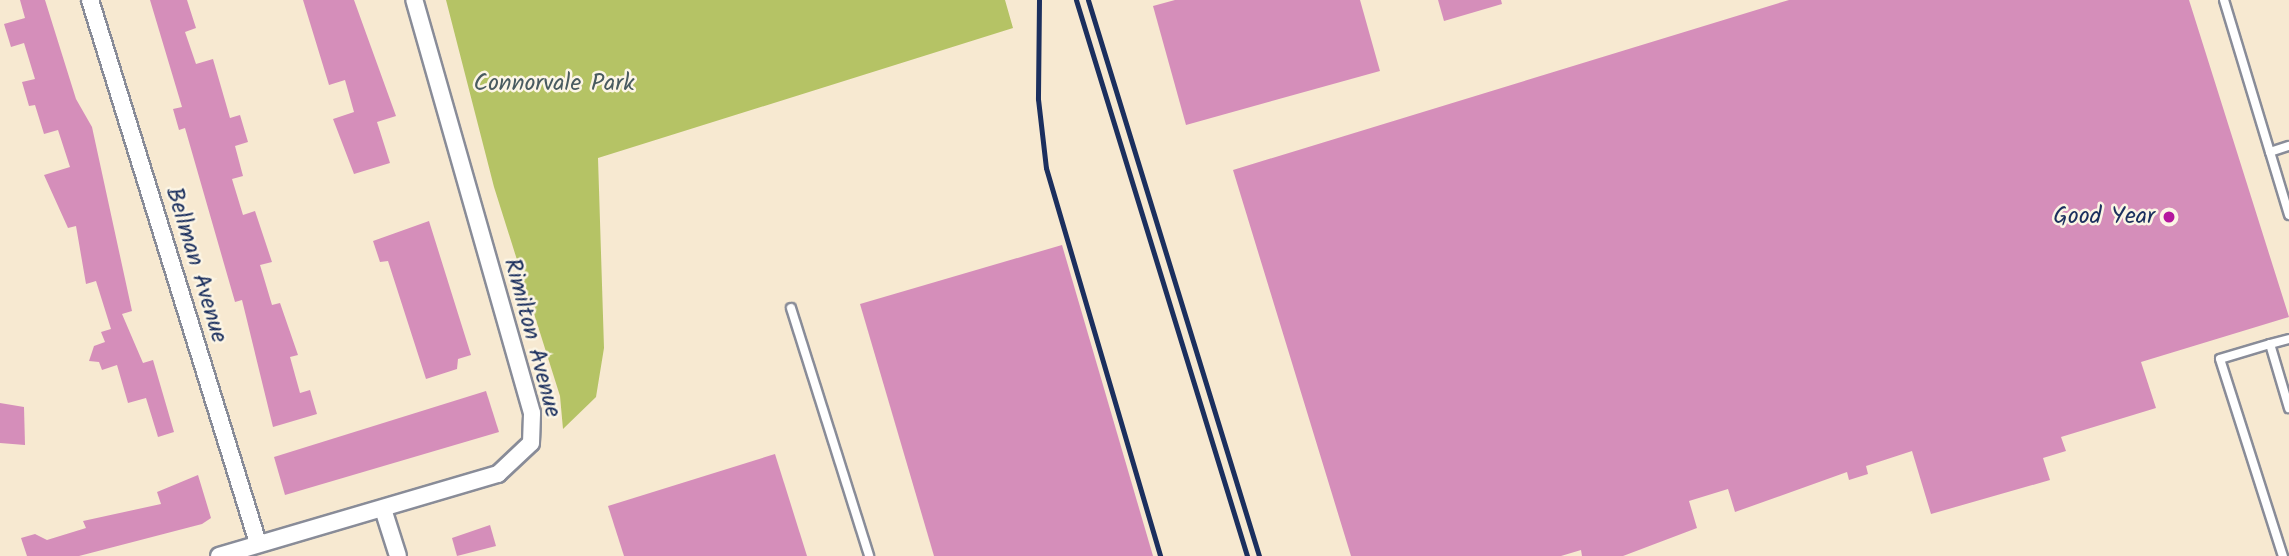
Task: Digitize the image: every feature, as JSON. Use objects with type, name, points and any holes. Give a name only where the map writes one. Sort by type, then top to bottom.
[{"type":"street","name":"Bellman Avenue","points":[[90,0],[258,543]]},
{"type":"street","name":"Rimilton Avenue","points":[[219,556],[498,474],[526,454],[535,428],[414,0]]},
{"type":"street","points":[[383,509],[398,556]]},
{"type":"lane","points":[[2224,0],[2289,215]]},
{"type":"lane","points":[[2270,152],[2289,146]]},
{"type":"lane","points":[[791,309],[869,556]]},
{"type":"lane","points":[[2283,556],[2220,359],[2289,339]]},
{"type":"lane","points":[[2270,344],[2289,408]]},
{"type":"green space","name":"Connorvale Park","points":[[446,0],[1005,0],[1013,28],[598,158],[604,348],[596,397],[563,429],[560,396],[494,187]]},
{"type":"building","points":[[20,0],[45,0],[76,99],[92,127],[132,311],[122,314],[143,363],[153,360],[174,432],[158,437],[146,398],[128,403],[117,365],[102,370],[99,362],[89,361],[94,346],[105,342],[101,332],[111,329],[96,281],[86,284],[76,226],[68,228],[44,175],[70,167],[58,130],[44,134],[35,105],[29,106],[22,82],[35,79],[24,43],[11,47],[4,24],[25,18]]},
{"type":"building","points":[[150,0],[187,0],[196,28],[185,32],[196,64],[213,59],[230,118],[240,115],[248,142],[235,146],[243,176],[232,179],[243,215],[255,211],[272,262],[260,265],[272,305],[280,303],[298,355],[290,357],[300,393],[310,390],[317,414],[273,427],[242,300],[235,302],[185,128],[179,130],[173,109],[182,107]]},
{"type":"building","points":[[303,0],[354,0],[396,116],[377,122],[390,163],[354,174],[333,119],[354,112],[345,80],[329,85]]},
{"type":"building","points":[[1175,0],[1360,0],[1380,71],[1186,125],[1153,6]]},
{"type":"building","points":[[1438,0],[1501,0],[1502,4],[1444,21]]},
{"type":"building","points":[[1789,0],[2189,0],[2289,317],[2141,362],[2156,408],[2061,437],[2066,451],[2043,458],[2050,480],[1931,514],[1912,451],[1866,466],[1868,474],[1849,480],[1847,472],[1735,512],[1728,489],[1689,501],[1697,528],[1623,556],[1582,556],[1581,550],[1561,556],[1351,556],[1233,170]]},
{"type":"building","points":[[429,221],[471,355],[458,359],[457,369],[426,379],[388,261],[380,262],[373,241]]},
{"type":"building","points":[[1062,245],[1153,556],[934,556],[860,304]]},
{"type":"building","points":[[486,391],[499,432],[285,495],[274,457]]},
{"type":"building","points":[[0,403],[24,407],[25,445],[0,443]]},
{"type":"building","points":[[775,454],[807,556],[624,556],[608,506]]},
{"type":"building","points":[[198,475],[211,518],[202,524],[79,556],[27,556],[21,538],[35,534],[47,540],[86,528],[83,521],[161,504],[157,492]]},
{"type":"building","points":[[490,525],[496,546],[457,556],[452,538]]},
{"type":"railway","points":[[1039,0],[1038,99],[1046,168],[1160,556]]},
{"type":"railway","points":[[1076,0],[1247,556]]},
{"type":"railway","points":[[1088,0],[1259,556]]},
{"type":"place","name":"Good Year","points":[[2169,217]]}]
